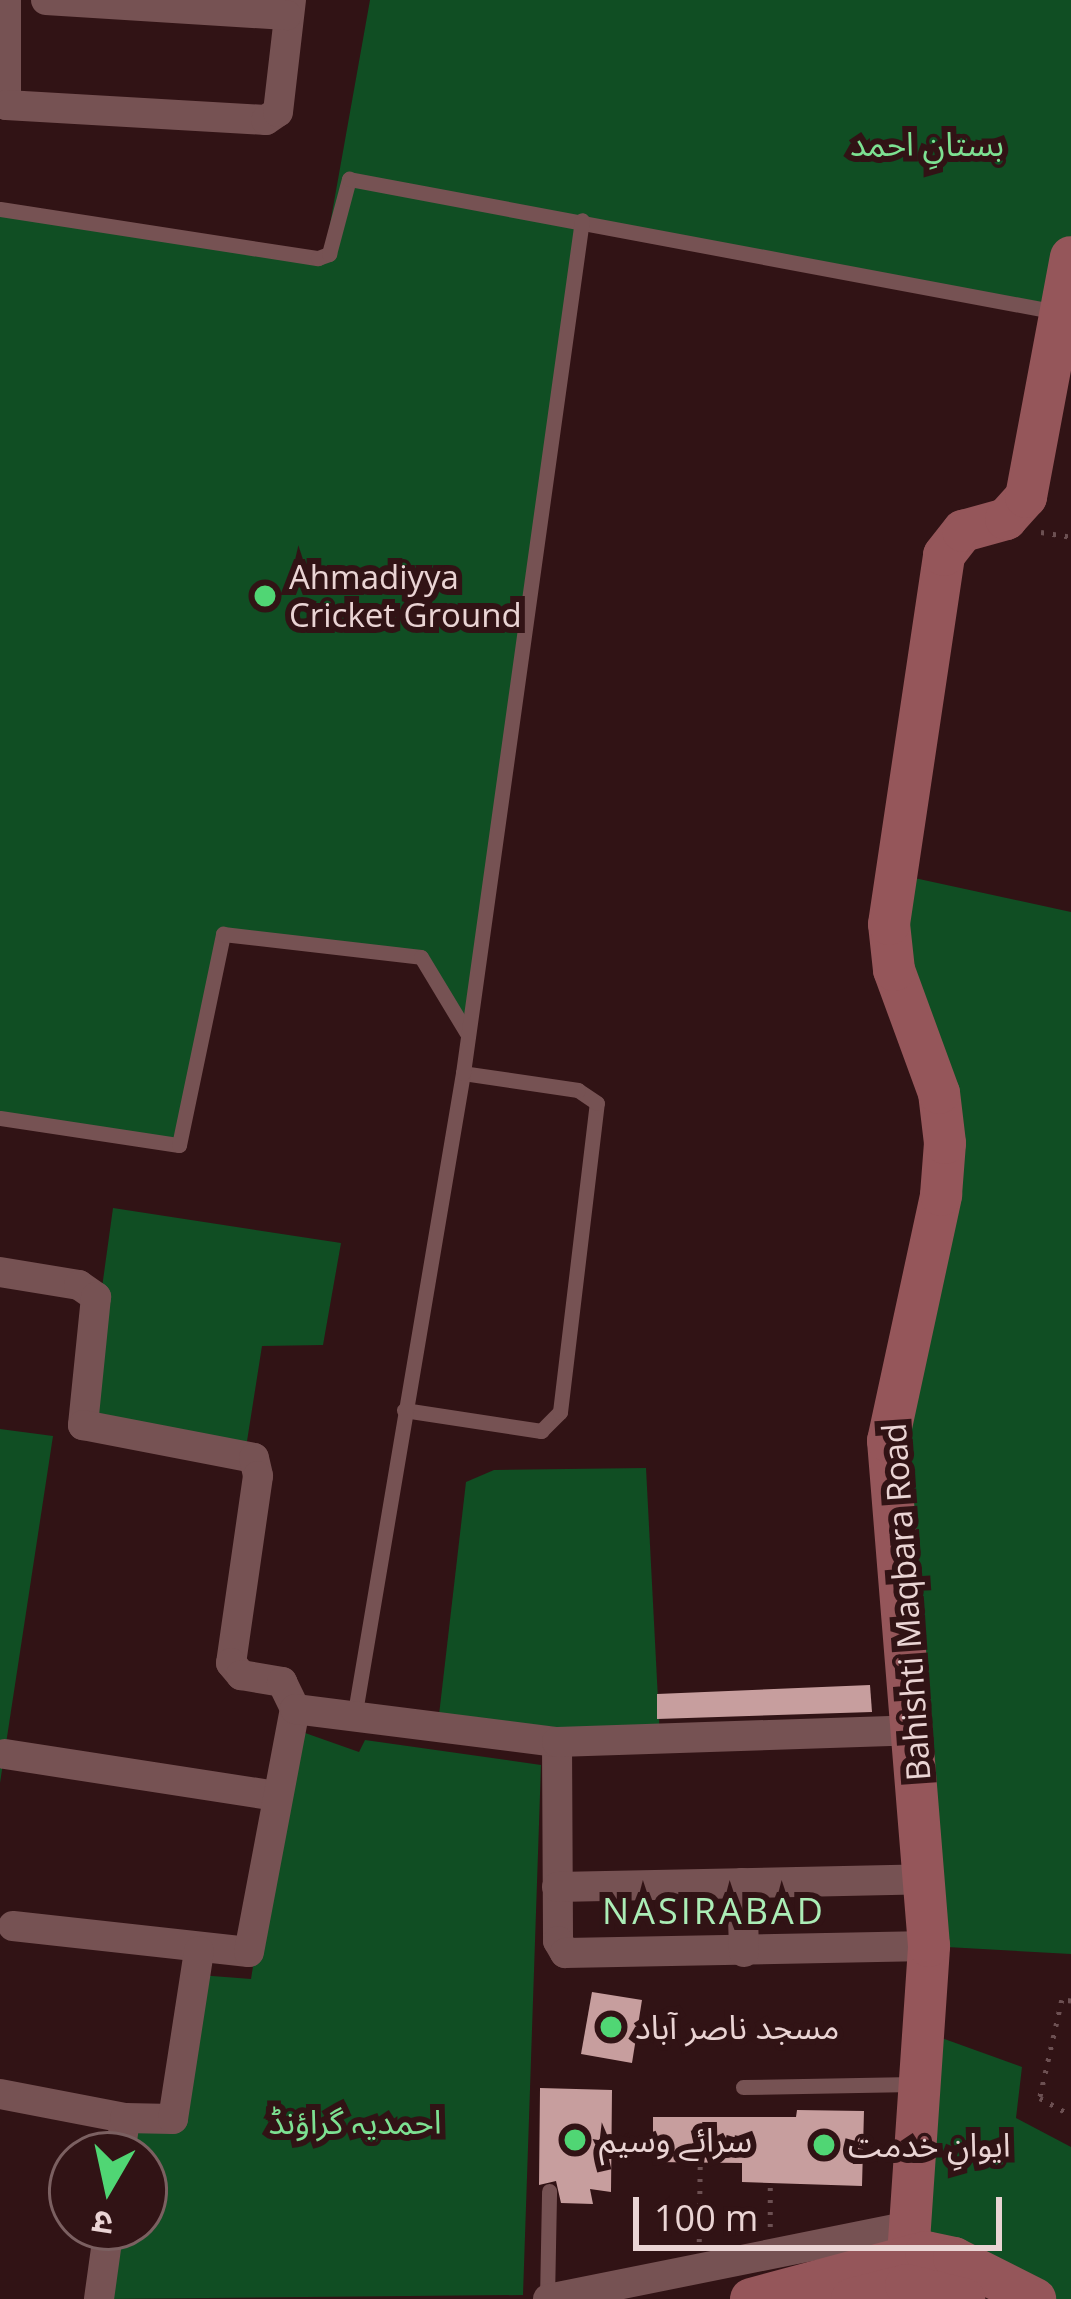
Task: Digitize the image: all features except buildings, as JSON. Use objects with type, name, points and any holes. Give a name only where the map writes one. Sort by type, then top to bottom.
[{"type":"street","points":[[6,0],[6,105],[272,118],[289,8],[46,0]]},
{"type":"street","name":"Bahishti Maqbara Road","points":[[908,2266],[929,1946],[888,1441],[941,1195],[945,1143],[938,1093],[888,946],[889,924],[944,555],[964,531],[1006,519],[1025,497],[1071,257]]},
{"type":"street","points":[[0,1272],[79,1286],[96,1297],[83,1425],[254,1457],[258,1477],[231,1663],[241,1675],[282,1682],[295,1709],[276,1796],[254,1944],[237,1955],[7,1926]]},
{"type":"street","points":[[295,1709],[557,1742],[914,1730]]},
{"type":"street","points":[[557,1742],[557,1886],[565,1953],[929,1946]]},
{"type":"street","points":[[5,1754],[276,1796]]},
{"type":"street","points":[[557,1886],[926,1879]]},
{"type":"street","points":[[742,1883],[744,1952]]},
{"type":"street","points":[[0,2094],[125,2118],[173,2119],[199,1951]]},
{"type":"street","points":[[123,2131],[125,2118]]},
{"type":"street","points":[[99,2299],[106,2251]]},
{"type":"street","points":[[547,2299],[770,2257],[908,2266],[964,2299]]},
{"type":"street","points":[[751,2299],[955,2258],[1035,2299]]},
{"type":"street","points":[[852,2299],[908,2266]]},
{"type":"lane","points":[[0,209],[318,258],[331,249],[344,179],[1060,313]]},
{"type":"lane","points":[[354,1718],[464,1073],[581,220]]},
{"type":"lane","points":[[0,1118],[179,1145],[224,934],[429,960],[469,1036]]},
{"type":"lane","points":[[404,1410],[541,1431],[560,1412],[597,1102],[578,1090],[464,1073]]},
{"type":"lane","points":[[743,2087],[923,2084]]},
{"type":"lane","points":[[547,2299],[549,2191]]},
{"type":"path","points":[[1071,2000],[1061,2000],[1040,2098],[1071,2115]]},
{"type":"path","points":[[699,2271],[700,2163]]},
{"type":"path","points":[[770,2182],[770,2257]]},
{"type":"green space","name":"Ahmadiyya Cricket Ground","points":[[370,0],[1071,0],[1071,255],[1060,313],[581,226],[469,1035],[429,960],[223,934],[183,1141],[0,1118],[0,209],[324,258]]},
{"type":"green space","points":[[896,874],[1071,912],[1071,1954],[929,1946],[888,1441],[941,1195]]},
{"type":"green space","points":[[113,1208],[341,1243],[323,1345],[262,1346],[245,1454],[83,1425]]},
{"type":"green space","points":[[0,1429],[53,1436],[0,1783]]},
{"type":"green space","points":[[646,1468],[660,1738],[439,1715],[466,1482],[494,1470]]},
{"type":"green space","name":"احمدیہ گراؤنڈ","points":[[291,1728],[359,1752],[365,1740],[541,1765],[523,2295],[103,2299],[110,2251],[168,2251],[168,2131],[127,2131],[128,2123],[176,2127],[199,1975],[251,1979]]},
{"type":"green space","points":[[925,2032],[1022,2067],[1016,2118],[1071,2147],[1071,2299],[1035,2299],[914,2225]]},
{"type":"place","name":"Ahmadiyya Cricket Ground","points":[[265,596]]},
{"type":"place","name":"مسجد ناصر آباد","points":[[611,2027]]},
{"type":"place","name":"سرائے وسیم","points":[[575,2140]]},
{"type":"place","name":"ایوانِ خدمت","points":[[824,2145]]},
{"type":"district","name":"NASIRABAD","points":[[714,1911]]},
{"type":"park label","name":"بستانِ احمد","points":[[927,144]]}]
